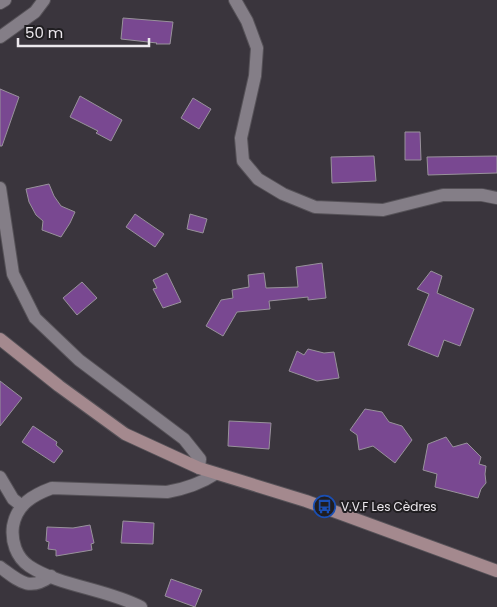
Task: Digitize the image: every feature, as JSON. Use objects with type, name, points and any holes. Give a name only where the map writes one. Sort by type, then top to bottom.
[{"type":"main road","points":[[0,339],[73,397],[126,434],[214,474],[306,501],[497,571]]},
{"type":"street","points":[[0,3],[5,0]]},
{"type":"street","points":[[0,37],[35,12],[44,0]]},
{"type":"street","points":[[235,0],[247,20],[257,48],[254,76],[241,138],[243,161],[258,179],[283,194],[315,206],[383,210],[443,195],[482,194],[497,198]]},
{"type":"street","points":[[0,188],[13,274],[35,318],[79,360],[184,439],[200,459],[199,468]]},
{"type":"street","points":[[141,607],[119,597],[51,576],[29,566],[21,559],[12,535],[14,521],[22,506],[35,494],[52,488],[167,492],[205,481],[214,474]]},
{"type":"street","points":[[0,476],[13,499],[22,506]]},
{"type":"street","points":[[0,567],[18,580],[32,585],[43,582],[51,576]]},
{"type":"building","points":[[123,18],[173,22],[170,44],[121,39]]},
{"type":"building","points":[[0,89],[19,97],[2,146],[0,146]]},
{"type":"building","points":[[80,96],[122,120],[111,141],[96,133],[98,131],[70,117]]},
{"type":"building","points":[[193,98],[211,109],[199,129],[181,118]]},
{"type":"building","points":[[405,132],[420,132],[421,160],[405,160]]},
{"type":"building","points":[[374,156],[376,181],[332,183],[331,157]]},
{"type":"building","points":[[497,156],[497,173],[428,175],[427,157]]},
{"type":"building","points":[[49,184],[61,206],[75,212],[61,237],[42,230],[43,221],[36,215],[29,202],[26,189]]},
{"type":"building","points":[[135,214],[164,234],[155,247],[126,227]]},
{"type":"building","points":[[190,214],[207,219],[203,233],[187,229]]},
{"type":"building","points":[[322,263],[326,298],[308,300],[308,297],[269,301],[270,309],[237,312],[223,336],[206,326],[221,300],[233,298],[232,290],[249,287],[248,275],[264,273],[266,288],[298,287],[296,267]]},
{"type":"building","points":[[431,271],[442,276],[437,293],[474,309],[460,346],[444,340],[438,357],[408,345],[429,294],[417,289]]},
{"type":"building","points":[[167,273],[181,302],[163,308],[153,289],[157,288],[153,280]]},
{"type":"building","points":[[82,282],[97,298],[77,315],[63,298]]},
{"type":"building","points":[[308,349],[324,353],[334,352],[339,378],[317,381],[289,371],[297,351],[304,355]]},
{"type":"building","points":[[0,381],[22,398],[0,426]]},
{"type":"building","points":[[365,409],[382,412],[389,422],[402,426],[412,440],[395,463],[373,446],[359,450],[357,435],[350,430]]},
{"type":"building","points":[[229,421],[271,423],[269,449],[228,446]]},
{"type":"building","points":[[33,426],[57,442],[56,445],[63,451],[54,463],[22,442]]},
{"type":"building","points":[[446,437],[453,447],[467,443],[481,457],[479,464],[486,466],[486,483],[481,489],[478,498],[435,487],[437,474],[423,470],[428,444]]},
{"type":"building","points":[[123,521],[154,523],[153,544],[121,543]]},
{"type":"building","points":[[90,525],[94,543],[91,544],[92,550],[56,556],[56,550],[48,549],[49,542],[46,541],[47,527],[73,528]]},
{"type":"building","points":[[171,579],[202,590],[195,607],[165,596]]},
{"type":"place","name":"V.V.F Les Cèdres","points":[[325,507]]}]
